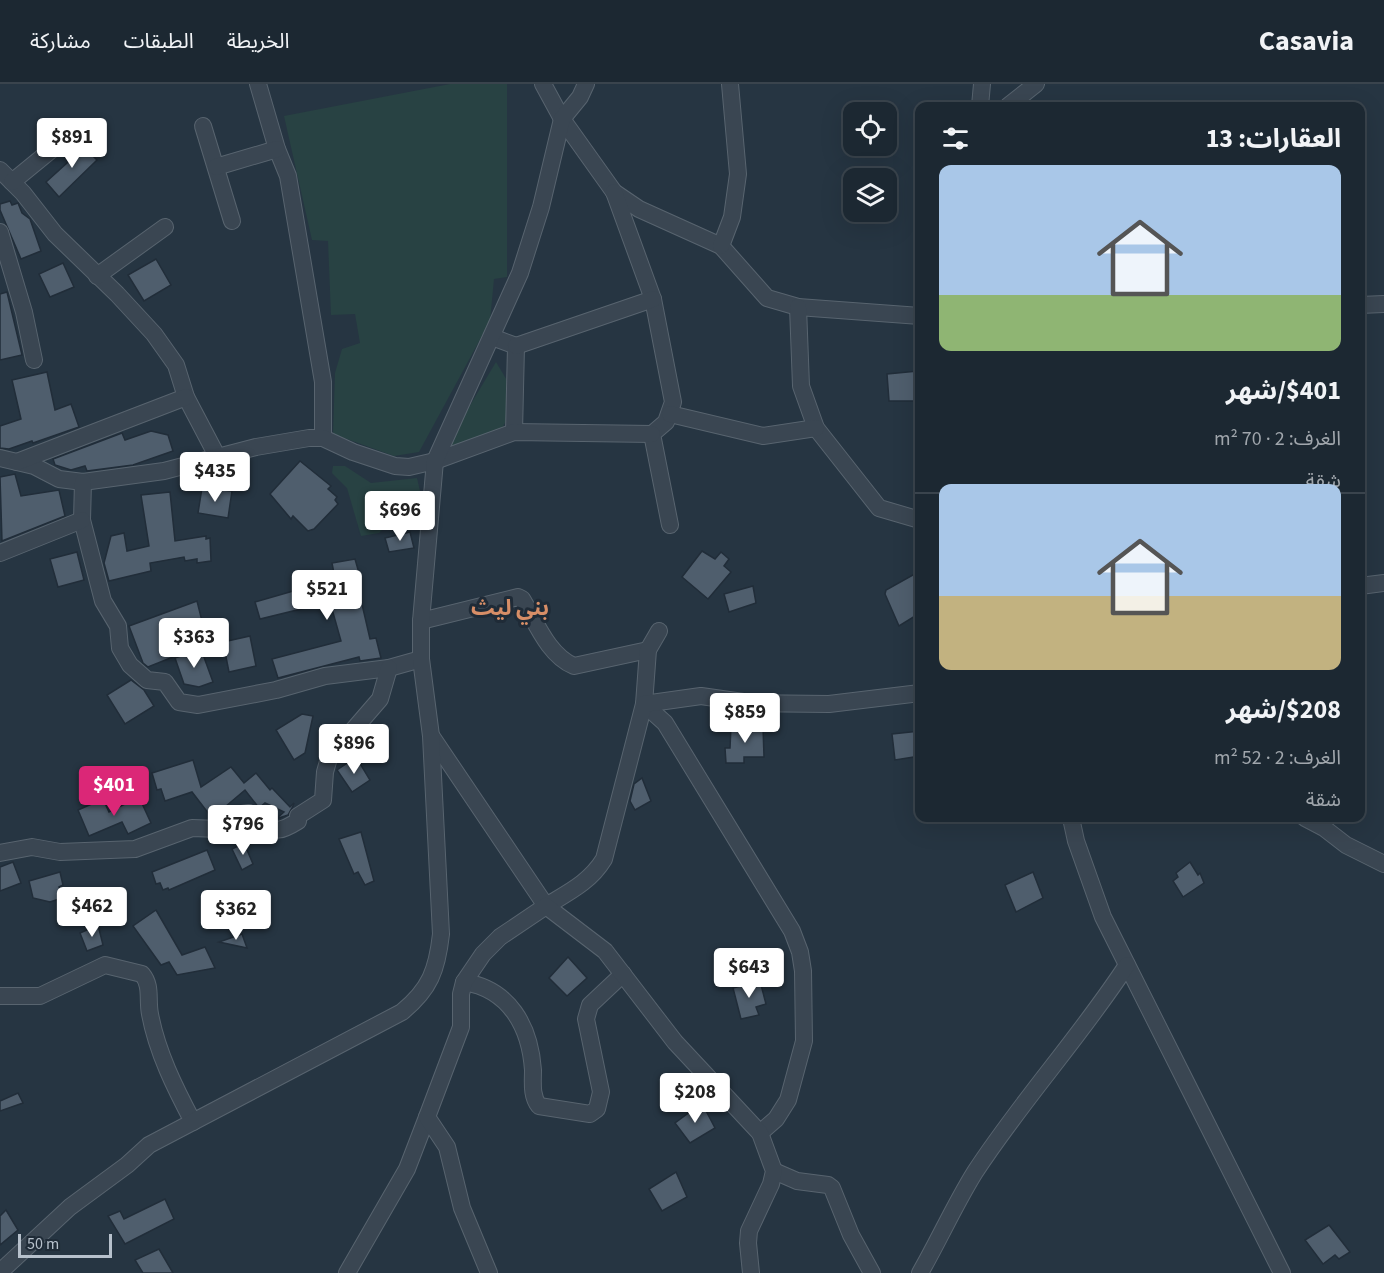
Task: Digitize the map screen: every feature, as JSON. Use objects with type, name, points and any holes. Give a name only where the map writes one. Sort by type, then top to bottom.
[{"type":"street","points":[[258,84],[288,176],[320,360],[325,420],[323,438]]},
{"type":"street","points":[[0,458],[34,466],[59,479],[83,482],[164,471],[217,456],[284,442],[323,438],[353,452],[395,466],[409,467],[435,461],[514,432],[652,434],[670,414],[673,402],[653,299],[614,192],[562,119],[543,84]]},
{"type":"street","points":[[0,1272],[70,1207],[127,1165],[148,1145],[402,1012],[420,998],[429,984],[438,960],[441,934],[431,736],[421,659],[435,461],[450,422],[492,337],[520,273],[541,207],[562,119],[580,98],[586,84]]},
{"type":"street","points":[[721,246],[732,217],[738,174],[730,84]]},
{"type":"street","points":[[980,102],[982,84]]},
{"type":"street","points":[[1013,102],[1036,84]]},
{"type":"street","points":[[203,126],[232,221]]},
{"type":"street","points":[[12,182],[67,138]]},
{"type":"street","points":[[216,167],[277,148]]},
{"type":"street","points":[[0,170],[54,234],[154,334],[176,365],[186,397],[217,456]]},
{"type":"street","points":[[614,192],[639,209],[721,246],[767,298],[798,307],[915,316]]},
{"type":"street","points":[[97,276],[165,227]]},
{"type":"street","points":[[0,232],[24,312],[34,360]]},
{"type":"street","points":[[492,337],[516,346],[653,299]]},
{"type":"street","points":[[1365,305],[1384,304]]},
{"type":"street","points":[[798,307],[801,386],[816,428],[879,508],[915,519]]},
{"type":"street","points":[[514,432],[516,346]]},
{"type":"street","points":[[17,462],[186,397]]},
{"type":"street","points":[[670,414],[740,429],[754,435],[816,428]]},
{"type":"street","points":[[652,434],[670,525]]},
{"type":"street","points":[[83,482],[82,520],[97,584],[103,601],[118,626],[120,648],[130,665],[147,680],[165,682],[179,702],[198,705],[276,690],[347,671],[389,668],[421,659]]},
{"type":"street","points":[[0,553],[82,520]]},
{"type":"street","points":[[1365,585],[1384,582]]},
{"type":"street","points":[[422,621],[518,597],[522,599],[551,649],[566,663],[574,666],[648,650]]},
{"type":"street","points":[[347,1273],[406,1169],[427,1117],[461,1027],[461,994],[464,982],[483,954],[500,937],[583,884],[595,873],[604,859],[644,704],[648,650],[659,631]]},
{"type":"street","points":[[0,853],[32,847],[60,852],[135,849],[192,828],[219,829],[228,816],[249,813],[253,823],[259,821],[267,828],[279,832],[286,830],[298,821],[298,816],[323,800],[325,772],[329,758],[376,704],[383,692],[389,668]]},
{"type":"street","points":[[644,704],[701,696],[750,703],[829,704],[915,694]]},
{"type":"street","points":[[644,704],[666,723],[792,931],[800,952],[803,971],[804,1041],[788,1100],[776,1119],[760,1133]]},
{"type":"street","points":[[431,736],[546,906],[594,941],[623,974],[675,1042],[760,1133],[774,1171],[771,1184],[749,1231],[751,1273]]},
{"type":"street","points":[[1072,822],[1076,841],[1103,917],[1282,1273]]},
{"type":"street","points":[[1313,822],[1346,845],[1384,864]]},
{"type":"street","points":[[0,996],[40,996],[105,965],[142,974],[149,988],[149,1011],[157,1042],[170,1076],[193,1122]]},
{"type":"street","points":[[920,1273],[974,1174],[1056,1061],[1096,1013],[1127,965]]},
{"type":"street","points":[[464,982],[490,990],[510,1005],[519,1016],[530,1048],[534,1096],[539,1106],[590,1114],[597,1109],[601,1092],[586,1019],[587,1011],[590,1005],[623,974]]},
{"type":"street","points":[[427,1117],[447,1148],[462,1208],[489,1273]]},
{"type":"street","points":[[774,1171],[797,1181],[828,1185],[832,1188],[851,1235],[872,1273]]},
{"type":"green space","points":[[450,84],[507,84],[507,277],[494,279],[490,321],[419,452],[394,456],[333,434],[335,373],[342,349],[360,343],[355,314],[331,315],[328,241],[312,240],[284,116]]},
{"type":"green space","points":[[496,362],[508,382],[506,421],[499,434],[438,459]]},
{"type":"green space","points":[[333,466],[345,466],[371,483],[417,478],[420,491],[379,533],[361,536],[347,488],[332,473]]},
{"type":"building","points":[[84,142],[95,152],[92,155],[97,160],[59,197],[46,182],[68,162],[65,156]]},
{"type":"building","points":[[10,201],[12,205],[18,203],[22,213],[30,219],[41,251],[21,259],[0,210],[0,204]]},
{"type":"building","points":[[156,259],[171,285],[144,301],[128,275]]},
{"type":"building","points":[[63,263],[74,287],[50,297],[39,274]]},
{"type":"building","points":[[7,292],[22,355],[0,360],[0,294]]},
{"type":"building","points":[[915,371],[915,401],[889,401],[887,374]]},
{"type":"building","points":[[47,372],[55,410],[71,404],[79,427],[33,443],[32,441],[9,449],[0,448],[0,426],[21,419],[12,380]]},
{"type":"building","points":[[151,431],[168,435],[173,451],[133,465],[87,471],[85,466],[71,470],[55,465],[53,459],[122,433],[125,440]]},
{"type":"building","points":[[300,461],[331,486],[328,489],[337,497],[335,500],[338,504],[314,529],[308,531],[293,516],[291,519],[270,494]]},
{"type":"building","points":[[15,474],[21,496],[59,490],[65,516],[2,541],[0,477]]},
{"type":"building","points":[[202,488],[232,491],[228,518],[198,513]]},
{"type":"building","points":[[170,492],[175,541],[206,536],[206,539],[210,538],[211,561],[197,563],[197,559],[185,561],[184,557],[150,563],[151,571],[109,581],[104,563],[111,536],[124,533],[127,551],[149,546],[141,495]]},
{"type":"building","points":[[410,532],[414,548],[389,552],[385,538]]},
{"type":"building","points":[[702,551],[715,559],[721,552],[729,559],[724,566],[731,572],[708,599],[682,577]]},
{"type":"building","points":[[77,552],[84,580],[58,587],[50,559]]},
{"type":"building","points":[[355,559],[359,573],[355,574],[370,639],[376,638],[381,658],[360,661],[359,657],[278,678],[272,659],[341,641],[330,602],[260,619],[255,602],[335,579],[332,563]]},
{"type":"building","points":[[915,574],[915,616],[899,626],[885,594],[886,590]]},
{"type":"building","points":[[753,586],[756,603],[729,612],[724,594]]},
{"type":"building","points":[[197,601],[202,621],[164,631],[173,657],[148,667],[143,663],[129,626]]},
{"type":"building","points":[[250,636],[256,666],[229,672],[223,642]]},
{"type":"building","points":[[201,649],[213,682],[199,687],[184,684],[175,658]]},
{"type":"building","points":[[131,680],[144,690],[154,706],[125,724],[107,695]]},
{"type":"building","points":[[302,714],[313,716],[305,753],[294,760],[276,730]]},
{"type":"building","points":[[731,726],[763,727],[764,757],[744,757],[744,763],[726,763],[725,748],[730,748]]},
{"type":"building","points":[[915,732],[915,757],[895,760],[892,734]]},
{"type":"building","points":[[356,757],[370,780],[352,792],[337,770]]},
{"type":"building","points":[[193,760],[201,787],[231,767],[244,783],[256,773],[270,790],[272,788],[290,807],[294,803],[293,806],[288,815],[276,819],[284,812],[265,803],[259,808],[245,790],[212,818],[192,792],[165,801],[161,789],[157,790],[152,773]]},
{"type":"building","points":[[642,778],[651,801],[635,810],[630,801],[634,784]]},
{"type":"building","points":[[139,797],[151,823],[128,834],[122,822],[89,836],[78,810],[103,799],[109,812]]},
{"type":"building","points":[[361,832],[374,881],[365,885],[358,872],[354,874],[339,839]]},
{"type":"building","points":[[244,843],[253,864],[242,870],[232,849]]},
{"type":"building","points":[[207,850],[215,870],[169,890],[168,888],[163,890],[160,883],[156,884],[152,872]]},
{"type":"building","points":[[13,862],[21,883],[0,891],[0,867]]},
{"type":"building","points":[[1190,862],[1198,875],[1200,873],[1204,883],[1183,897],[1173,881],[1178,877],[1176,873]]},
{"type":"building","points":[[60,872],[63,885],[59,887],[62,898],[50,902],[33,898],[29,881]]},
{"type":"building","points":[[1033,872],[1043,898],[1016,912],[1005,885]]},
{"type":"building","points":[[156,910],[182,955],[205,947],[215,968],[177,975],[169,962],[161,965],[133,926]]},
{"type":"building","points":[[98,925],[103,945],[87,951],[80,933]]},
{"type":"building","points":[[242,934],[247,948],[219,942]]},
{"type":"building","points":[[568,957],[587,978],[567,996],[549,978]]},
{"type":"building","points":[[760,981],[766,1004],[756,1007],[759,1015],[741,1019],[733,988]]},
{"type":"building","points":[[18,1093],[23,1103],[0,1111],[0,1101]]},
{"type":"building","points":[[698,1106],[699,1110],[704,1107],[715,1128],[690,1143],[675,1123]]},
{"type":"building","points":[[676,1172],[687,1197],[662,1211],[649,1189]]},
{"type":"building","points":[[165,1199],[174,1219],[125,1244],[108,1216],[120,1211],[124,1219]]},
{"type":"building","points":[[6,1210],[18,1230],[0,1245],[0,1216]]},
{"type":"building","points":[[1329,1225],[1350,1252],[1339,1259],[1335,1255],[1323,1264],[1305,1240]]},
{"type":"building","points":[[159,1249],[173,1273],[143,1273],[135,1260]]},
{"type":"district","name":"بني ليث","points":[[510,608]]}]
